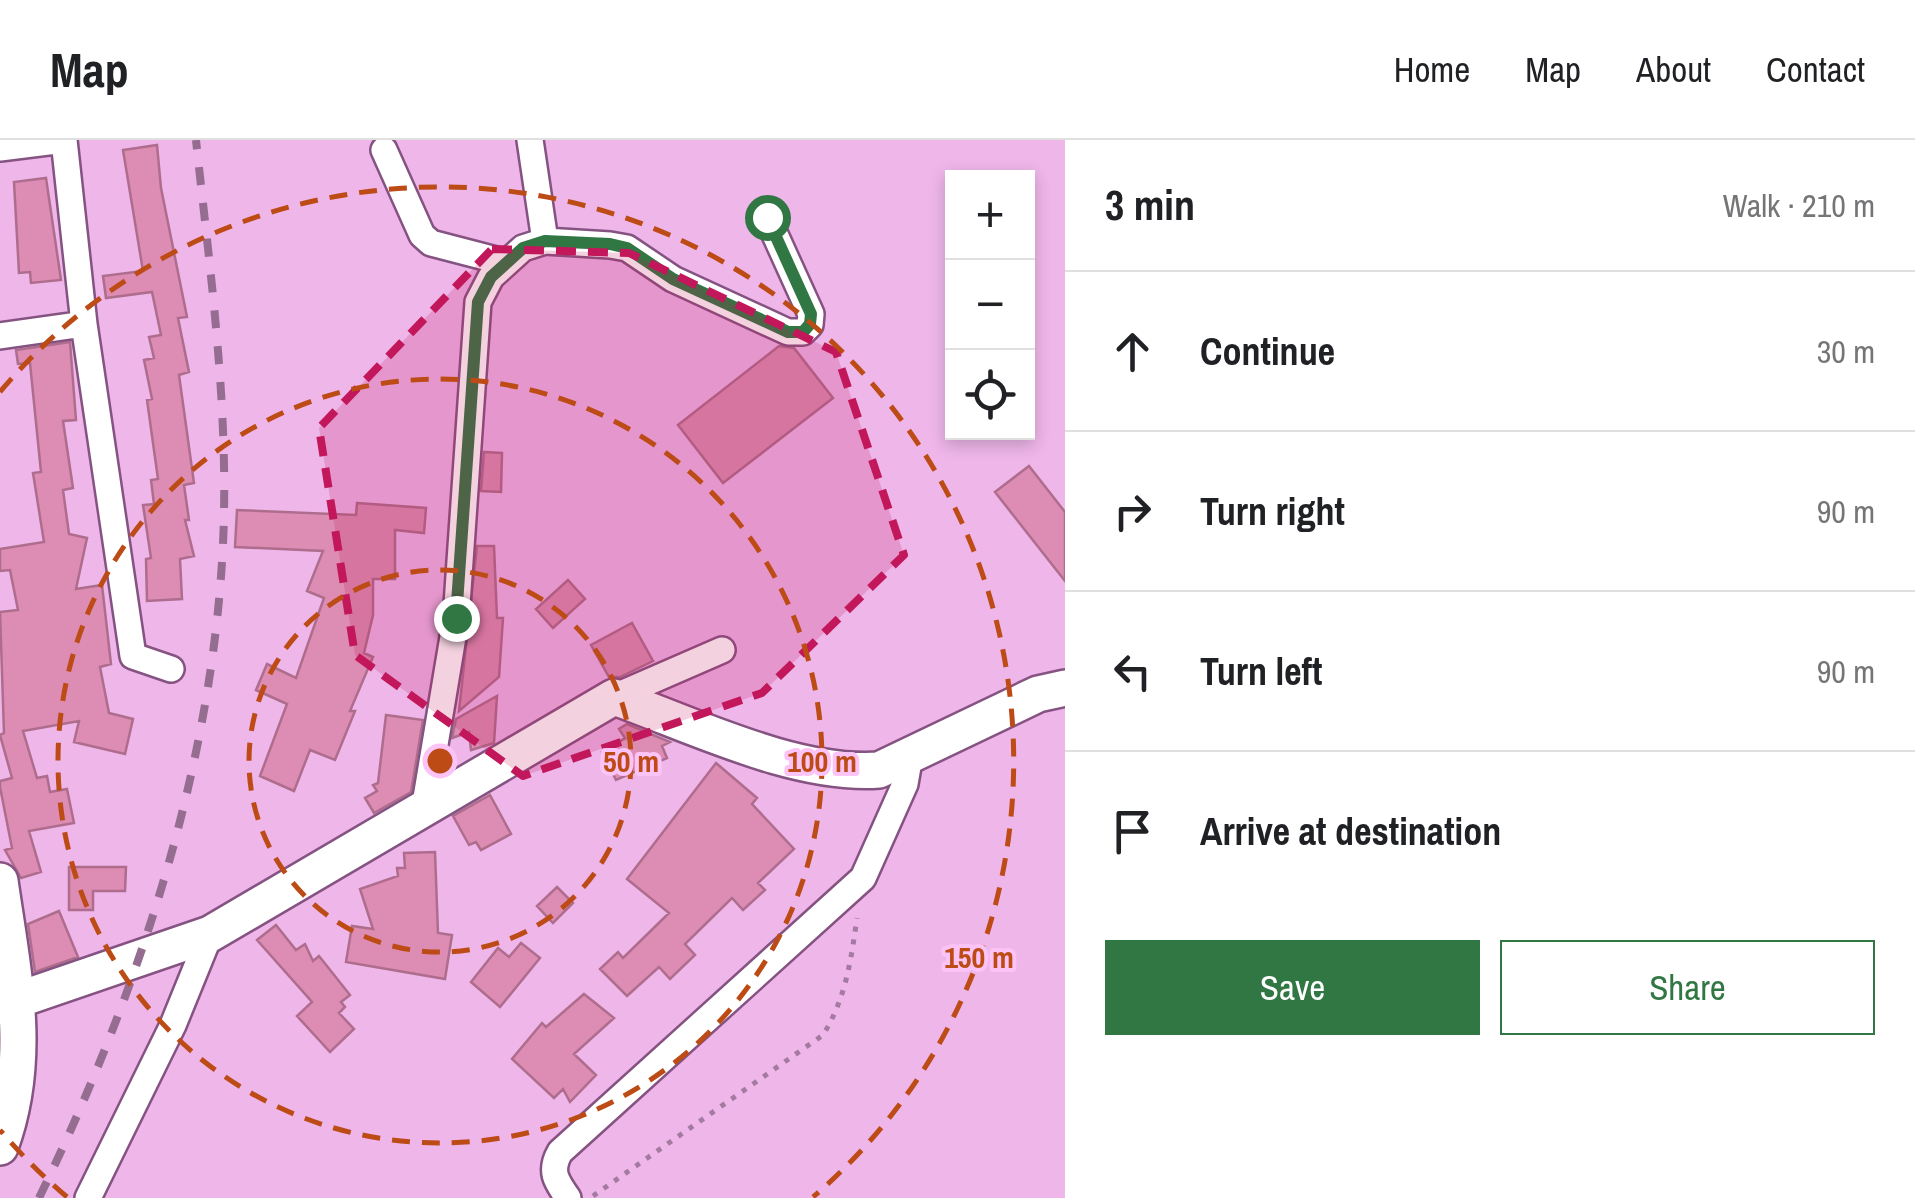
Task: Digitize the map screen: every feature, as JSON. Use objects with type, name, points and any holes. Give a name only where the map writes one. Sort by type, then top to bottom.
[{"type":"street","points":[[0,148],[64,140],[84,324],[132,656],[170,669]]},
{"type":"street","points":[[530,140],[545,241]]},
{"type":"street","points":[[384,150],[422,235],[430,244],[504,262]]},
{"type":"street","points":[[425,804],[456,618],[478,302],[504,262],[545,241],[627,248],[673,279],[788,332],[803,332],[810,324],[811,314],[767,217]]},
{"type":"street","points":[[0,336],[84,324]]},
{"type":"street","points":[[8,1001],[46,992],[210,934],[425,804],[614,697],[722,650]]},
{"type":"street","points":[[614,697],[816,768],[879,770],[1038,694],[1065,688]]},
{"type":"street","points":[[568,1198],[554,1178],[553,1164],[560,1152],[863,878],[905,784],[910,756]]},
{"type":"street","points":[[0,881],[8,1001],[21,1054],[14,1110],[0,1147]]},
{"type":"street","points":[[88,1198],[173,1025],[210,934]]},
{"type":"path","points":[[591,1198],[823,1035],[838,1011],[849,976],[863,878]]},
{"type":"highlighted area","points":[[492,249],[629,253],[836,352],[904,555],[762,693],[523,776],[355,655],[319,428]]},
{"type":"building","points":[[157,145],[161,188],[187,317],[178,318],[189,372],[179,375],[194,483],[184,485],[189,520],[185,520],[194,556],[180,559],[182,599],[147,601],[146,559],[151,558],[143,505],[154,504],[151,480],[158,479],[147,400],[152,399],[144,360],[154,358],[149,337],[161,335],[152,292],[106,298],[103,276],[143,271],[123,150]]},
{"type":"building","points":[[46,178],[61,280],[31,283],[30,272],[19,273],[14,182]]},
{"type":"building","points":[[70,342],[76,420],[63,421],[73,488],[63,490],[69,534],[87,538],[76,589],[102,585],[111,664],[100,667],[109,713],[133,719],[125,754],[74,742],[79,721],[23,731],[37,778],[47,776],[50,792],[67,789],[74,823],[29,831],[41,872],[21,878],[5,850],[12,848],[0,787],[0,781],[12,778],[0,735],[4,733],[0,612],[18,610],[10,570],[0,571],[0,549],[44,542],[33,473],[41,472],[30,363],[18,364],[16,350]]},
{"type":"building","points":[[779,346],[794,348],[833,398],[723,483],[678,425]]},
{"type":"building","points":[[484,452],[502,453],[501,492],[481,491]]},
{"type":"building","points":[[1029,466],[1065,512],[1065,581],[995,492]]},
{"type":"building","points":[[357,503],[426,508],[424,533],[395,530],[395,579],[373,579],[373,615],[364,653],[373,657],[350,711],[355,711],[335,760],[310,750],[294,791],[260,776],[287,704],[256,690],[267,664],[296,678],[324,598],[307,591],[323,551],[235,547],[237,510],[356,515]]},
{"type":"building","points":[[477,546],[494,546],[497,618],[503,618],[499,677],[459,711]]},
{"type":"building","points":[[568,580],[585,599],[553,628],[536,609]]},
{"type":"building","points":[[632,623],[653,661],[620,677],[609,677],[591,645]]},
{"type":"building","points":[[497,696],[494,743],[471,750],[469,732],[452,738],[456,719]]},
{"type":"building","points":[[386,715],[423,720],[411,792],[374,813],[365,798],[377,791],[373,785],[378,783]]},
{"type":"building","points":[[627,724],[670,742],[662,746],[667,758],[616,780],[602,752],[625,738],[619,729]]},
{"type":"building","points":[[716,763],[757,798],[752,804],[794,849],[758,883],[765,890],[743,910],[732,898],[685,944],[695,955],[670,979],[659,967],[627,996],[600,969],[618,952],[623,958],[669,913],[627,879]]},
{"type":"building","points":[[490,795],[511,834],[481,850],[476,842],[469,845],[453,816]]},
{"type":"building","points":[[435,852],[438,933],[452,935],[445,979],[346,962],[352,926],[373,929],[360,889],[398,876],[397,868],[405,868],[404,853]]},
{"type":"building","points":[[69,867],[126,867],[125,891],[93,891],[93,910],[69,910]]},
{"type":"building","points":[[557,887],[573,903],[553,923],[537,906]]},
{"type":"building","points":[[59,911],[78,957],[35,972],[28,924]]},
{"type":"building","points":[[276,925],[296,950],[305,944],[313,961],[319,956],[350,995],[341,1002],[345,1007],[339,1013],[354,1029],[330,1052],[297,1016],[312,1002],[257,940]]},
{"type":"building","points":[[521,943],[540,958],[500,1007],[471,982],[498,948],[509,957]]},
{"type":"building","points":[[584,994],[614,1018],[574,1054],[596,1075],[570,1102],[563,1089],[554,1098],[512,1059],[542,1023],[546,1027]]},
{"type":"railway","points":[[39,1198],[106,1046],[161,889],[201,727],[214,645],[222,562],[224,456],[218,351],[196,140]]},
{"type":"route","points":[[456,618],[478,302],[491,277],[523,248],[545,241],[610,244],[627,248],[673,279],[788,332],[803,332],[810,324],[811,314],[767,217]]}]
